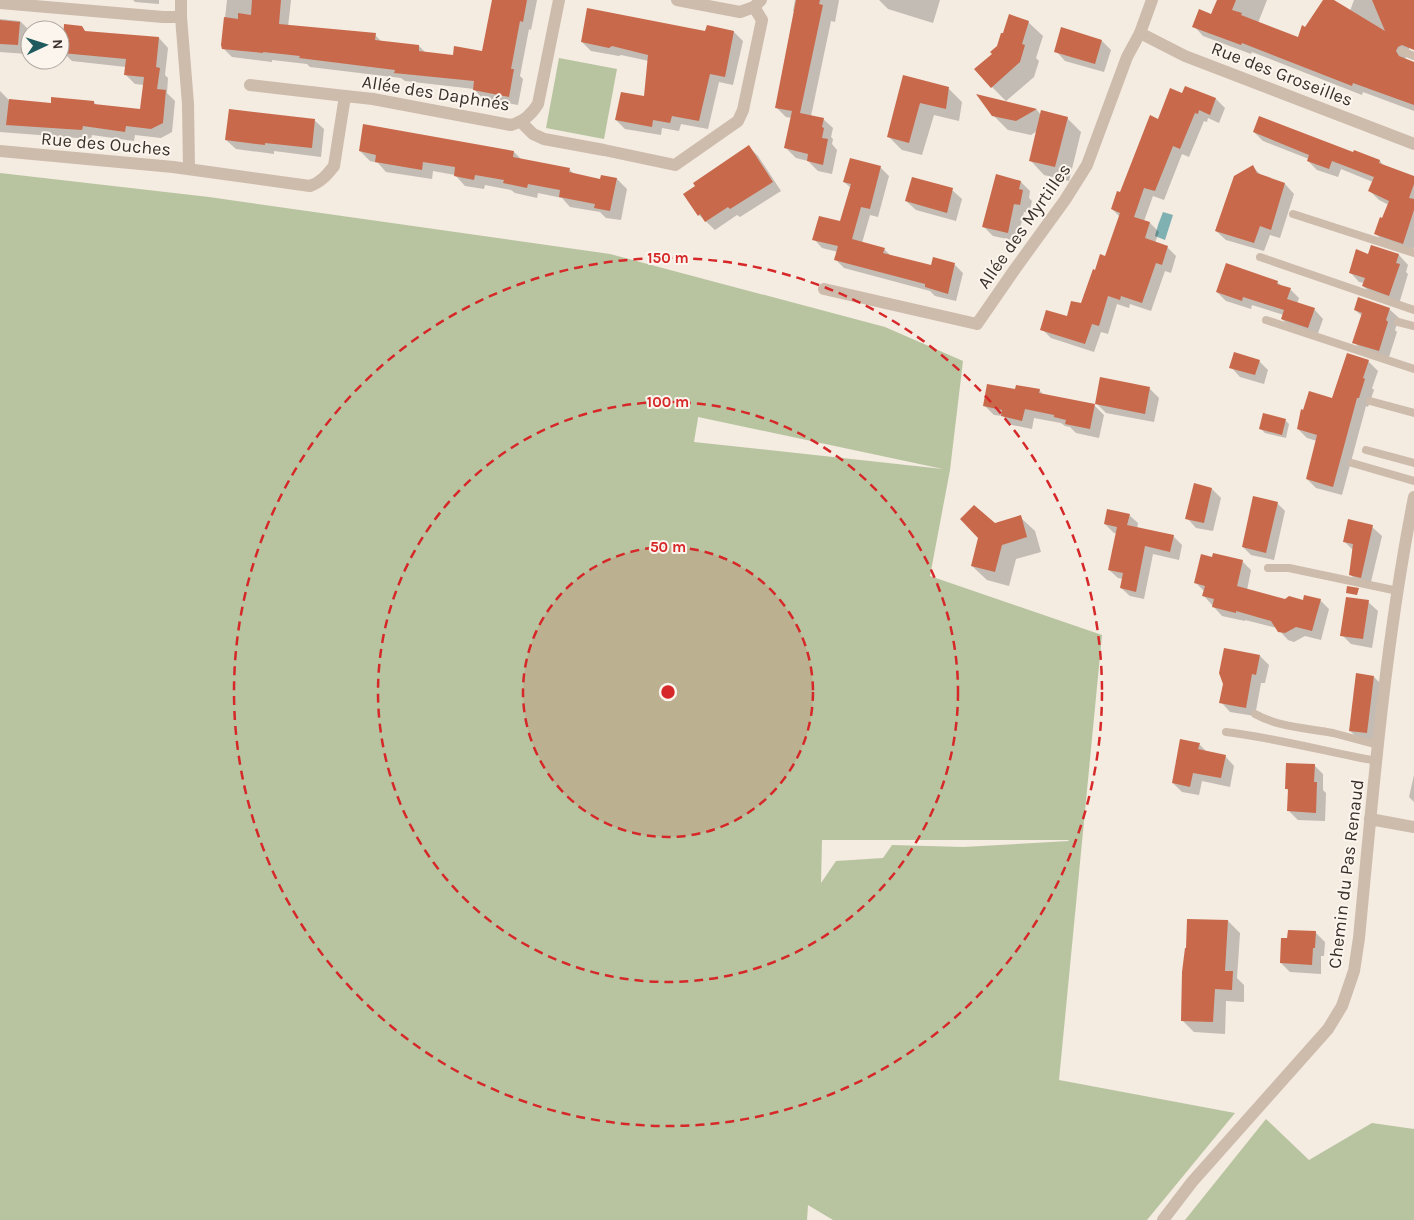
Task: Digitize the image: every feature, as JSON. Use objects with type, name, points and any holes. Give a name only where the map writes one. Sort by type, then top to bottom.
[{"type":"street","name":"Rue des Ouches","points":[[0,151],[189,170],[188,104],[181,0]]},
{"type":"street","name":"Allée des Daphnés","points":[[250,85],[372,99],[511,125],[521,122],[532,114],[538,104],[559,0]]},
{"type":"street","name":"Allée des Daphnés","points":[[521,122],[533,134],[544,139],[675,165],[738,121],[743,110],[762,20],[758,4],[740,12],[677,0]]},
{"type":"street","name":"Allée des Myrtilles","points":[[824,289],[977,324],[1087,166],[1127,57],[1140,33],[1152,0]]},
{"type":"street","points":[[0,3],[181,17]]},
{"type":"street","name":"Rue des Groseilles","points":[[1140,33],[1185,56],[1414,144]]},
{"type":"street","name":"Allée des Daphnés","points":[[189,170],[310,186],[319,183],[334,166],[345,96]]},
{"type":"street","name":"Chemin du Pas Renaud","points":[[1163,1220],[1192,1182],[1328,1029],[1342,1006],[1354,971],[1359,938],[1378,745],[1398,591],[1414,498]]},
{"type":"street","points":[[1370,819],[1414,827]]},
{"type":"lane","points":[[1402,51],[1414,56]]},
{"type":"lane","points":[[1293,214],[1414,253]]},
{"type":"lane","points":[[1260,258],[1414,310]]},
{"type":"lane","points":[[1266,320],[1414,369]]},
{"type":"lane","points":[[1398,322],[1414,326]]},
{"type":"lane","points":[[1370,401],[1414,414]]},
{"type":"lane","points":[[1366,450],[1414,463]]},
{"type":"lane","points":[[1352,463],[1414,480]]},
{"type":"lane","points":[[1268,568],[1289,568],[1398,591]]},
{"type":"lane","points":[[1255,714],[1278,723],[1335,734],[1378,745]]},
{"type":"lane","points":[[1226,732],[1254,735],[1306,745],[1336,754],[1377,761]]},
{"type":"green space","points":[[559,58],[617,69],[604,139],[546,128]]},
{"type":"green space","points":[[0,173],[209,197],[610,254],[885,327],[963,361],[950,470],[930,576],[1102,635],[1059,1080],[1235,1113],[1147,1220],[833,1220],[808,1205],[807,1220],[0,1220]],"holes":[[[698,417],[943,469],[694,442]],[[822,840],[1068,840],[1069,841],[963,847],[892,845],[883,858],[836,861],[821,883]]]},
{"type":"green space","points":[[1266,1119],[1309,1160],[1372,1123],[1414,1129],[1414,1220],[1185,1220]]},
{"type":"water","points":[[1163,212],[1173,215],[1165,240],[1155,236]]},
{"type":"building","points":[[252,0],[281,0],[279,24],[376,33],[375,40],[419,45],[419,51],[453,55],[454,46],[482,51],[492,0],[527,0],[523,22],[520,21],[511,69],[514,69],[509,97],[473,90],[474,81],[394,73],[395,70],[299,58],[300,56],[222,49],[224,17],[238,19],[238,13],[251,15]]},
{"type":"building","points":[[796,0],[820,0],[819,4],[823,5],[800,113],[824,118],[822,138],[828,139],[823,165],[807,161],[808,154],[784,148],[792,111],[775,108]]},
{"type":"building","points":[[1217,0],[1236,0],[1232,10],[1298,37],[1302,25],[1305,27],[1323,0],[1334,0],[1385,31],[1372,0],[1414,0],[1414,50],[1402,45],[1396,51],[1399,56],[1414,62],[1414,105],[1353,83],[1352,86],[1242,43],[1241,45],[1192,27],[1199,9],[1211,14]]},
{"type":"building","points":[[587,8],[705,31],[707,25],[734,31],[725,77],[710,74],[699,121],[672,116],[670,123],[653,120],[652,127],[615,120],[621,92],[644,96],[648,55],[612,46],[609,48],[581,42]]},
{"type":"building","points":[[1009,14],[1029,21],[1022,44],[1025,45],[1020,62],[991,88],[974,69],[992,54],[990,52],[997,46]]},
{"type":"building","points":[[0,20],[20,22],[18,45],[0,44]]},
{"type":"building","points":[[70,25],[82,26],[85,31],[159,37],[156,67],[160,68],[157,89],[166,90],[163,123],[151,129],[126,126],[125,132],[83,126],[82,130],[6,125],[9,99],[51,103],[51,97],[94,101],[94,104],[140,109],[144,77],[124,75],[126,59],[70,54]]},
{"type":"building","points":[[1061,27],[1102,40],[1095,64],[1054,52]]},
{"type":"building","points":[[903,75],[949,87],[946,109],[920,103],[909,143],[887,137]]},
{"type":"building","points":[[1185,86],[1216,98],[1210,115],[1199,110],[1198,114],[1195,113],[1180,149],[1173,146],[1155,191],[1144,188],[1134,217],[1150,222],[1145,238],[1168,246],[1162,265],[1156,263],[1142,303],[1121,296],[1120,300],[1108,296],[1099,326],[1092,324],[1085,344],[1040,330],[1046,310],[1067,316],[1071,301],[1081,303],[1100,254],[1105,256],[1120,213],[1111,209],[1117,191],[1120,192],[1150,115],[1158,119],[1170,88],[1182,93]]},
{"type":"building","points":[[976,94],[1037,109],[1016,121],[992,116]]},
{"type":"building","points":[[229,109],[315,119],[312,148],[225,140]]},
{"type":"building","points":[[1041,110],[1068,117],[1055,167],[1029,161]]},
{"type":"building","points":[[1259,116],[1353,152],[1354,150],[1380,160],[1379,163],[1414,176],[1414,184],[1409,198],[1414,199],[1414,210],[1403,244],[1374,234],[1380,217],[1382,218],[1389,201],[1368,191],[1374,177],[1332,161],[1329,169],[1307,161],[1309,155],[1253,132]]},
{"type":"building","points":[[363,124],[514,151],[513,157],[570,168],[569,172],[600,179],[601,175],[617,178],[610,211],[594,208],[595,204],[559,197],[560,190],[528,184],[527,188],[503,183],[504,180],[475,175],[474,180],[454,176],[455,167],[423,162],[422,170],[375,162],[376,155],[359,151]]},
{"type":"building","points":[[749,145],[773,182],[705,222],[700,214],[698,216],[683,194],[695,186],[693,183]]},
{"type":"building","points":[[850,158],[881,166],[870,209],[861,207],[852,239],[885,248],[883,253],[931,265],[933,257],[955,263],[948,294],[925,287],[925,284],[834,260],[838,246],[812,240],[819,216],[840,221],[851,184],[843,182]]},
{"type":"building","points":[[1253,165],[1257,173],[1285,183],[1271,230],[1260,226],[1254,243],[1215,231],[1234,176]]},
{"type":"building","points":[[996,174],[1021,181],[1019,189],[1023,190],[1020,205],[1014,204],[1008,233],[982,227]]},
{"type":"building","points":[[912,177],[953,188],[947,213],[905,201]]},
{"type":"building","points":[[1371,245],[1399,254],[1396,263],[1400,264],[1389,296],[1362,286],[1365,278],[1349,273],[1356,249],[1368,254]]},
{"type":"building","points":[[1226,263],[1278,281],[1277,284],[1291,288],[1287,299],[1315,308],[1308,328],[1281,319],[1284,310],[1243,297],[1242,301],[1216,292]]},
{"type":"building","points":[[1358,297],[1390,308],[1386,320],[1388,322],[1379,351],[1352,343],[1362,313],[1354,310]]},
{"type":"building","points":[[1234,352],[1260,360],[1255,375],[1229,368]]},
{"type":"building","points":[[1347,353],[1369,360],[1333,487],[1306,479],[1317,435],[1297,429],[1301,409],[1303,410],[1309,391],[1332,398]]},
{"type":"building","points":[[1100,377],[1150,387],[1145,414],[1095,404]]},
{"type":"building","points":[[987,384],[1015,389],[1016,385],[1040,389],[1039,393],[1095,404],[1090,429],[1065,424],[1066,420],[1054,417],[1054,415],[1025,409],[1022,421],[1001,416],[1002,410],[983,406]]},
{"type":"building","points":[[1263,413],[1286,419],[1282,435],[1259,429]]},
{"type":"building","points":[[1194,483],[1212,488],[1204,523],[1185,519]]},
{"type":"building","points":[[1253,496],[1278,502],[1266,553],[1242,547]]},
{"type":"building","points":[[974,505],[995,523],[1021,515],[1027,537],[1002,545],[995,572],[971,566],[978,538],[960,519]]},
{"type":"building","points":[[1107,509],[1130,514],[1127,525],[1174,535],[1170,552],[1145,546],[1136,592],[1120,588],[1123,573],[1108,570],[1117,527],[1104,524]]},
{"type":"building","points":[[1348,519],[1373,525],[1361,578],[1349,575],[1353,544],[1343,542]]},
{"type":"building","points":[[1213,553],[1243,560],[1237,586],[1285,599],[1289,596],[1303,600],[1304,595],[1321,599],[1312,631],[1296,627],[1285,633],[1278,632],[1271,621],[1236,611],[1236,613],[1212,607],[1214,599],[1202,596],[1205,586],[1194,583],[1201,554],[1212,557]]},
{"type":"building","points":[[1347,586],[1359,588],[1357,595],[1346,593]]},
{"type":"building","points":[[1346,597],[1369,600],[1363,639],[1340,636]]},
{"type":"building","points":[[1224,648],[1260,655],[1256,675],[1252,674],[1246,708],[1219,703],[1223,684],[1219,673]]},
{"type":"building","points":[[1356,673],[1374,676],[1367,733],[1349,731]]},
{"type":"building","points":[[1180,739],[1200,743],[1198,749],[1226,755],[1221,778],[1193,773],[1190,787],[1172,783]]},
{"type":"building","points":[[1286,763],[1315,764],[1314,782],[1317,782],[1316,813],[1287,811],[1288,789],[1285,789]]},
{"type":"building","points":[[1187,919],[1228,920],[1225,971],[1233,971],[1232,990],[1215,989],[1213,1022],[1181,1021],[1182,972],[1186,948]]},
{"type":"building","points":[[1288,930],[1316,931],[1312,965],[1280,963],[1281,938],[1287,938]]}]
